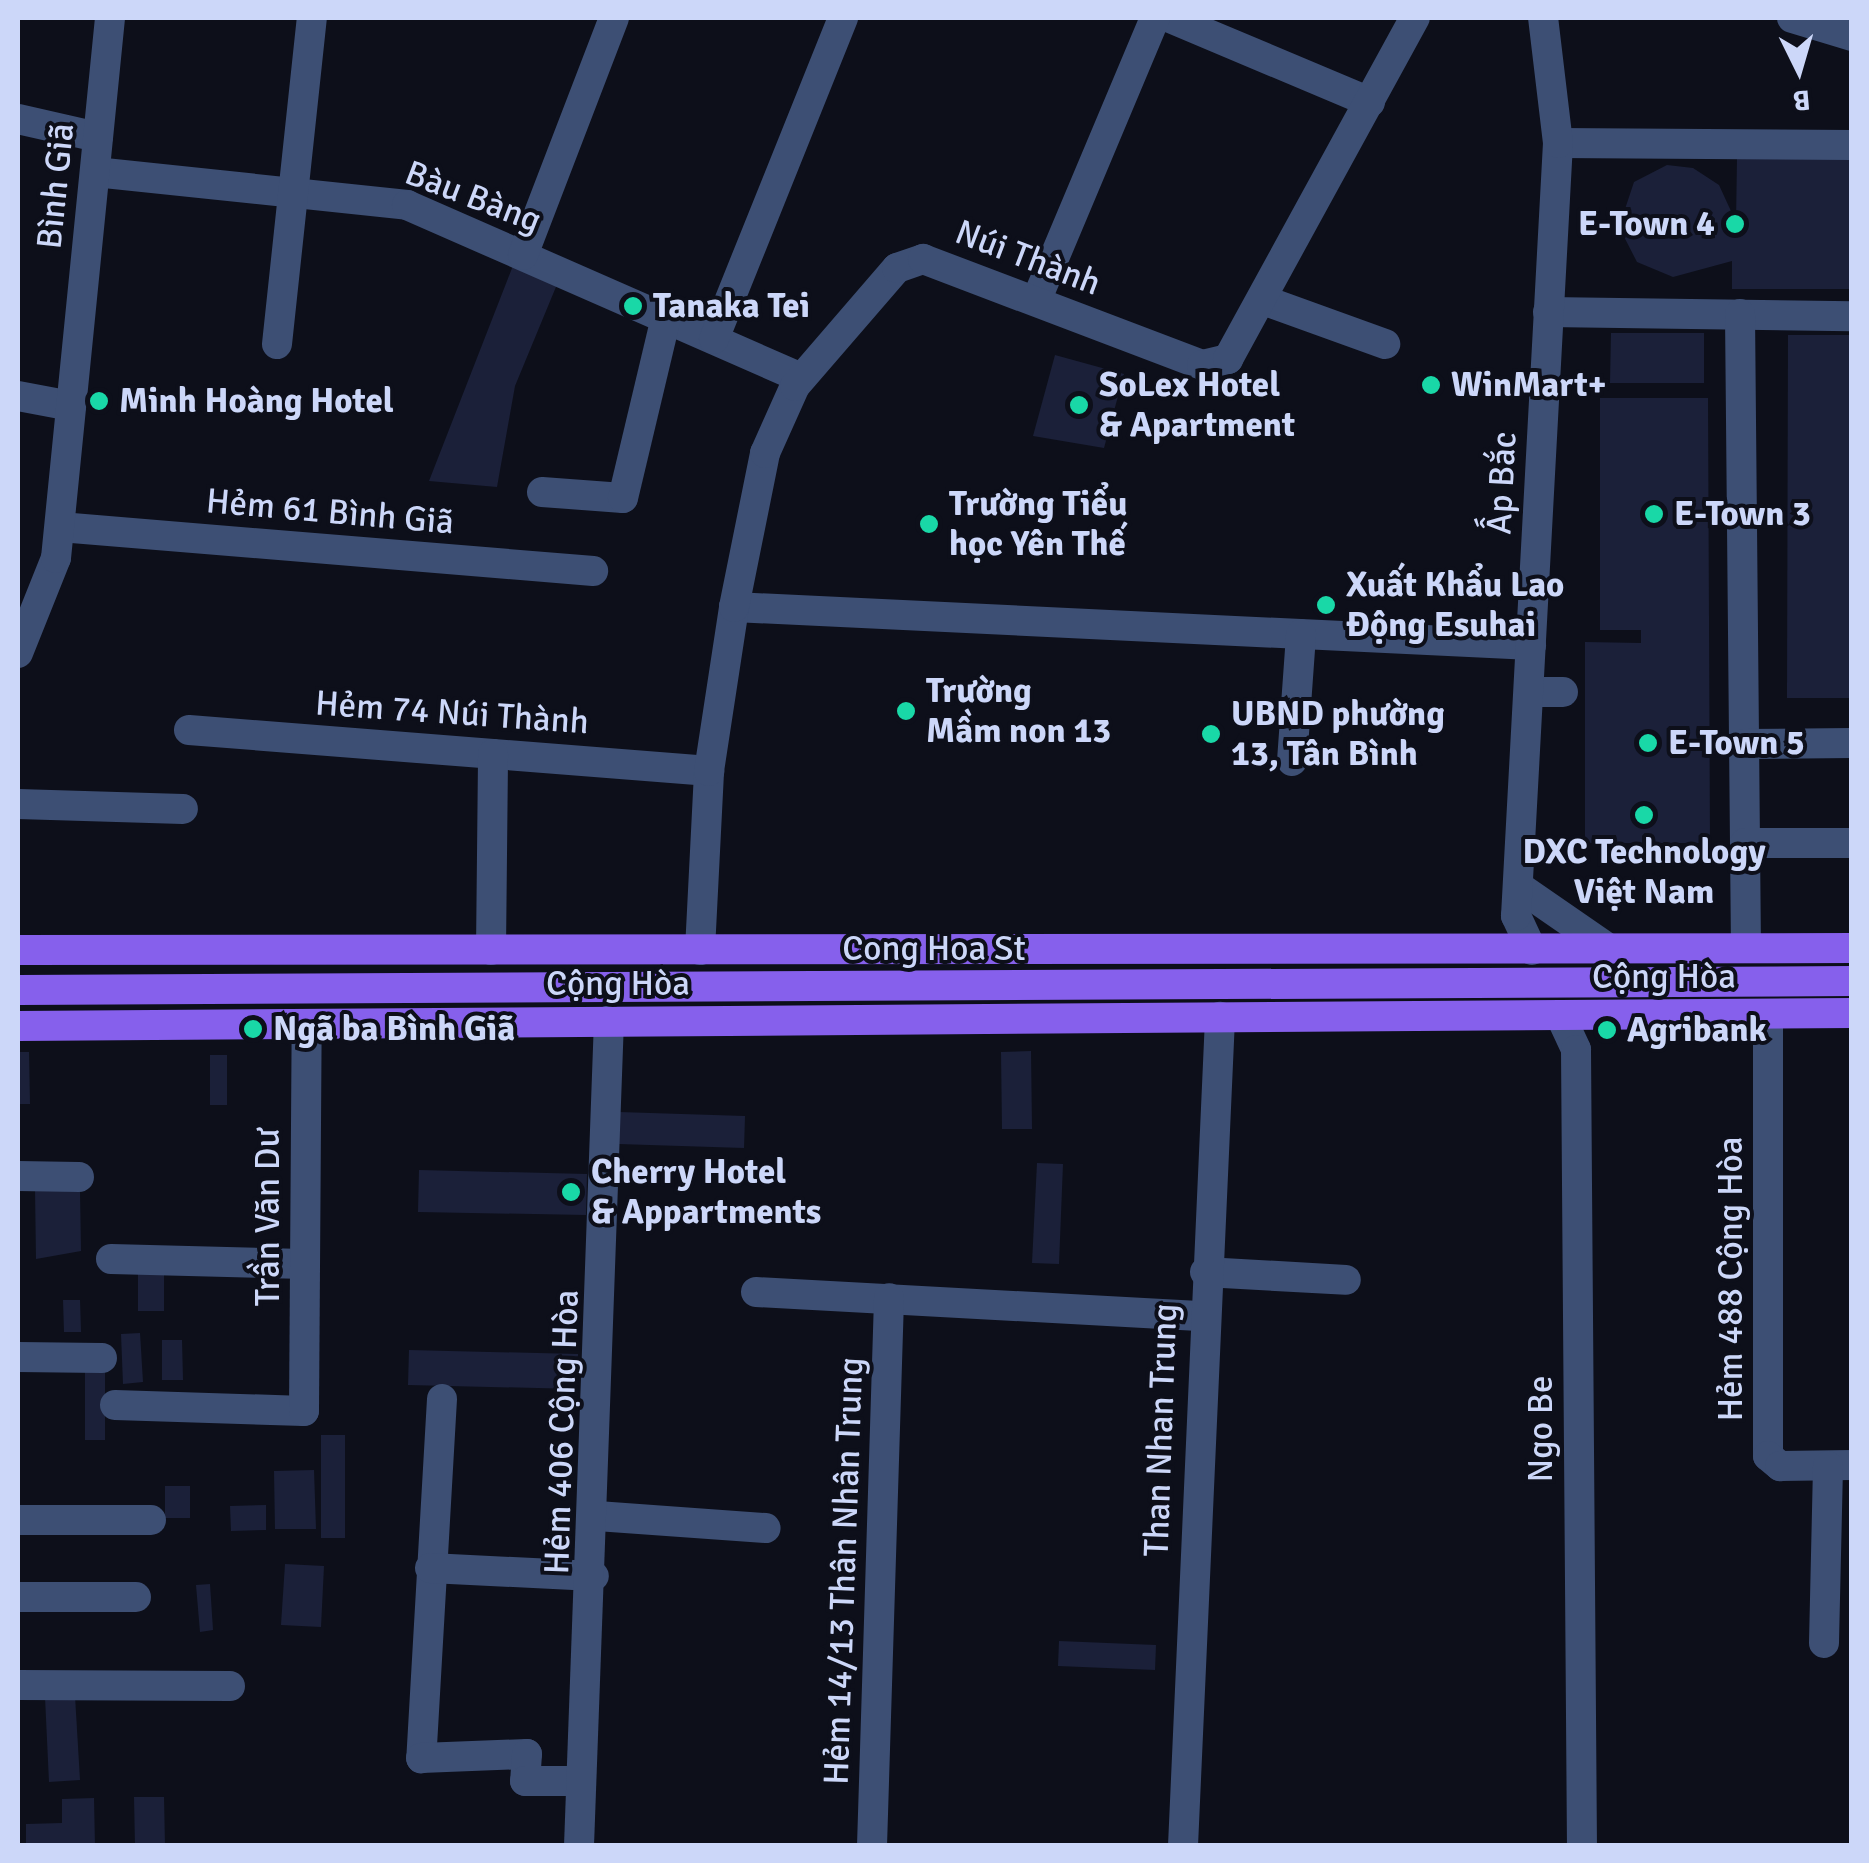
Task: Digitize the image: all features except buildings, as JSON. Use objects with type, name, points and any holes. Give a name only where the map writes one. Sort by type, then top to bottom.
[{"type":"main road","points":[[1609,949],[1852,948]]},
{"type":"main road","name":"Cộng Hòa","points":[[1532,950],[1609,949]]},
{"type":"main road","name":"Cong Hoa St","points":[[18,950],[1532,950]]},
{"type":"main road","points":[[1220,1018],[1560,1015],[1532,950]]},
{"type":"main road","name":"Cong Hoa St","points":[[18,990],[1852,981]]},
{"type":"main road","points":[[1768,1014],[1852,1013]]},
{"type":"main road","name":"Cộng Hòa","points":[[1560,1015],[1768,1014]]},
{"type":"main road","name":"Cộng Hòa","points":[[18,1026],[1220,1018]]},
{"type":"street","name":"Bình Giã","points":[[18,654],[49,588],[60,527],[110,18]]},
{"type":"street","points":[[277,344],[312,18]]},
{"type":"street","points":[[522,255],[614,18]]},
{"type":"street","points":[[714,339],[843,18]]},
{"type":"street","points":[[1036,300],[1155,18]]},
{"type":"street","points":[[1170,18],[1370,102]]},
{"type":"street","name":"Núi Thành","points":[[700,950],[709,771],[734,606],[765,453],[802,378],[908,261],[932,260],[1208,365],[1235,353],[1415,18]]},
{"type":"street","name":"Ấp Bắc","points":[[1532,950],[1516,916],[1558,143],[1543,18]]},
{"type":"street","points":[[1792,18],[1852,36]]},
{"type":"street","points":[[18,119],[98,137]]},
{"type":"street","points":[[1558,143],[1852,145]]},
{"type":"street","name":"Bàu Bàng","points":[[95,172],[398,202],[802,378]]},
{"type":"street","points":[[1263,300],[1386,344]]},
{"type":"street","points":[[1548,312],[1852,316]]},
{"type":"street","points":[[1740,314],[1746,948]]},
{"type":"street","points":[[542,492],[623,498],[666,318]]},
{"type":"street","points":[[18,396],[71,406]]},
{"type":"street","name":"Hẻm 61 Bình Giã","points":[[60,527],[593,572]]},
{"type":"street","points":[[734,606],[1531,645]]},
{"type":"street","points":[[1292,761],[1302,634]]},
{"type":"street","points":[[1528,692],[1564,692]]},
{"type":"street","name":"Hẻm 74 Núi Thành","points":[[189,730],[709,771]]},
{"type":"street","points":[[1744,744],[1852,743]]},
{"type":"street","points":[[491,950],[493,754]]},
{"type":"street","points":[[18,804],[183,809]]},
{"type":"street","points":[[1745,844],[1852,843]]},
{"type":"street","points":[[1518,886],[1609,949]]},
{"type":"street","name":"Hẻm 488 Cộng Hòa","points":[[1768,1014],[1768,1456],[1780,1466],[1840,1466]]},
{"type":"street","name":"Ngo Be","points":[[1560,1015],[1576,1050],[1582,1846]]},
{"type":"street","name":"Than Nhan Trung","points":[[1182,1846],[1205,1272],[1220,1018]]},
{"type":"street","name":"Hẻm 406 Cộng Hòa","points":[[579,1846],[597,1516],[609,1022]]},
{"type":"street","name":"Trần Văn Dư","points":[[115,1404],[304,1410],[307,1024]]},
{"type":"street","points":[[18,1176],[79,1176]]},
{"type":"street","points":[[110,1259],[305,1264]]},
{"type":"street","points":[[1205,1272],[1346,1280]]},
{"type":"street","points":[[756,1292],[1203,1316]]},
{"type":"street","name":"Hẻm 14/13 Thân Nhân Trung","points":[[872,1846],[889,1298]]},
{"type":"street","points":[[18,1357],[102,1358]]},
{"type":"street","points":[[442,1399],[421,1758],[527,1754],[525,1780],[581,1781]]},
{"type":"street","points":[[1824,1644],[1840,1466]]},
{"type":"street","points":[[597,1516],[766,1528]]},
{"type":"street","points":[[18,1520],[150,1520]]},
{"type":"street","points":[[430,1568],[594,1576]]},
{"type":"street","points":[[18,1596],[136,1597]]},
{"type":"street","points":[[18,1685],[230,1686]]},
{"type":"place","name":"E-Town 4","points":[[1735,224]]},
{"type":"place","name":"Tanaka Tei","points":[[633,306]]},
{"type":"place","name":"WinMart+","points":[[1431,385]]},
{"type":"place","name":"Minh Hoàng Hotel","points":[[99,401]]},
{"type":"place","name":"SoLex Hotel & Apartment","points":[[1079,405]]},
{"type":"place","name":"E-Town 3","points":[[1654,514]]},
{"type":"place","name":"Trường Tiểu học Yên Thế","points":[[929,524]]},
{"type":"place","name":"Xuất Khẩu Lao Động Esuhai","points":[[1326,605]]},
{"type":"place","name":"Trường Mầm non 13","points":[[906,711]]},
{"type":"place","name":"UBND phường 13, Tân Bình","points":[[1211,734]]},
{"type":"place","name":"E-Town 5","points":[[1648,743]]},
{"type":"place","name":"DXC Technology Việt Nam","points":[[1644,815]]},
{"type":"place","name":"Ngã ba Bình Giã","points":[[253,1029]]},
{"type":"place","name":"Agribank","points":[[1607,1030]]},
{"type":"place","name":"Cherry Hotel & Appartments","points":[[571,1192]]}]
